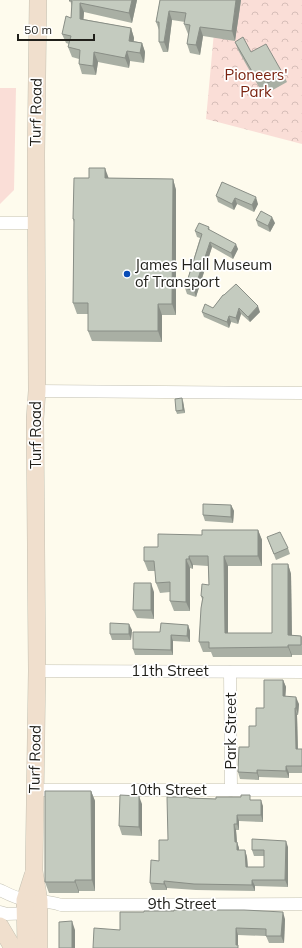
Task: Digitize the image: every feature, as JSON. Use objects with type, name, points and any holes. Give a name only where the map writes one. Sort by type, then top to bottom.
[{"type":"main road","name":"Turf Road","points":[[26,948],[32,907],[34,871],[37,671],[35,427],[38,0]]},
{"type":"main road","name":"Turf Road","points":[[32,907],[39,948]]},
{"type":"main road","points":[[0,926],[13,948]]},
{"type":"street","points":[[0,223],[36,223]]},
{"type":"street","points":[[36,391],[302,393]]},
{"type":"street","name":"11th Street","points":[[37,671],[302,672]]},
{"type":"street","name":"Park Street","points":[[230,672],[231,790]]},
{"type":"street","name":"10th Street","points":[[35,790],[302,790]]},
{"type":"street","points":[[0,890],[32,907]]},
{"type":"street","name":"9th Street","points":[[32,907],[54,902],[61,905],[302,904]]},
{"type":"street","points":[[0,912],[7,914],[32,907]]},
{"type":"green space","name":"Pioneers' Park","points":[[217,0],[302,0],[302,144],[206,119]]},
{"type":"green space","points":[[0,88],[16,88],[14,190],[0,204]]},
{"type":"building","points":[[132,0],[129,13],[80,3],[80,19],[131,28],[129,41],[142,43],[140,53],[127,51],[125,58],[94,52],[93,66],[79,64],[80,50],[68,47],[71,36],[62,34],[66,16],[71,18],[72,1],[69,1]]},
{"type":"building","points":[[160,0],[236,0],[232,31],[200,27],[196,45],[187,44],[190,25],[184,24],[186,13],[169,11],[164,42],[159,42],[159,22],[156,22]]},
{"type":"building","points":[[243,37],[251,52],[266,44],[283,74],[268,83],[264,76],[257,80],[235,42]]},
{"type":"building","points":[[89,168],[105,168],[105,178],[173,179],[172,304],[158,304],[158,331],[88,331],[88,303],[73,303],[74,178],[89,178]]},
{"type":"building","points":[[222,182],[256,197],[252,205],[235,198],[232,204],[216,196]]},
{"type":"building","points":[[261,211],[272,217],[268,226],[256,220]]},
{"type":"building","points":[[199,223],[209,227],[208,229],[236,244],[231,253],[210,242],[194,291],[185,288],[202,234],[195,231]]},
{"type":"building","points":[[236,284],[258,306],[248,317],[239,308],[236,318],[229,316],[227,322],[202,312],[205,304],[213,308],[223,295]]},
{"type":"building","points":[[182,398],[183,410],[176,411],[175,399]]},
{"type":"building","points":[[203,504],[231,505],[231,517],[203,515]]},
{"type":"building","points":[[202,530],[258,530],[258,556],[224,556],[225,633],[272,633],[272,564],[288,564],[288,635],[301,636],[301,645],[288,645],[288,647],[209,648],[209,642],[199,642],[203,597],[201,596],[202,584],[209,585],[208,556],[189,556],[189,559],[186,559],[186,602],[170,601],[170,582],[156,583],[154,561],[144,561],[144,547],[158,547],[158,534],[202,535]]},
{"type":"building","points":[[280,532],[288,548],[274,554],[267,537]]},
{"type":"building","points":[[134,583],[151,583],[151,610],[133,610]]},
{"type":"building","points":[[110,623],[129,624],[129,634],[110,634]]},
{"type":"building","points":[[161,623],[188,625],[187,636],[171,635],[171,650],[133,649],[133,632],[160,632]]},
{"type":"building","points":[[264,680],[283,680],[283,696],[296,697],[296,749],[302,749],[302,766],[286,766],[286,771],[257,770],[257,773],[238,772],[239,747],[249,747],[249,726],[256,726],[256,708],[264,708]]},
{"type":"building","points":[[45,791],[91,791],[92,880],[75,880],[75,882],[45,882]]},
{"type":"building","points":[[120,795],[139,796],[139,827],[119,826]]},
{"type":"building","points":[[241,795],[250,795],[250,800],[261,800],[261,815],[237,815],[237,824],[234,824],[237,850],[245,850],[246,867],[264,867],[264,850],[252,850],[252,839],[286,841],[285,880],[252,880],[252,885],[194,884],[164,881],[164,884],[150,883],[151,860],[159,861],[159,840],[168,840],[167,797],[216,799],[216,797],[241,797]]},
{"type":"building","points":[[244,910],[283,912],[281,936],[266,936],[266,929],[236,928],[236,945],[238,945],[238,948],[93,948],[94,928],[120,930],[120,912]]},
{"type":"building","points":[[72,921],[72,948],[59,948],[59,922]]},
{"type":"place","name":"James Hall Museum of Transport","points":[[127,274]]}]
